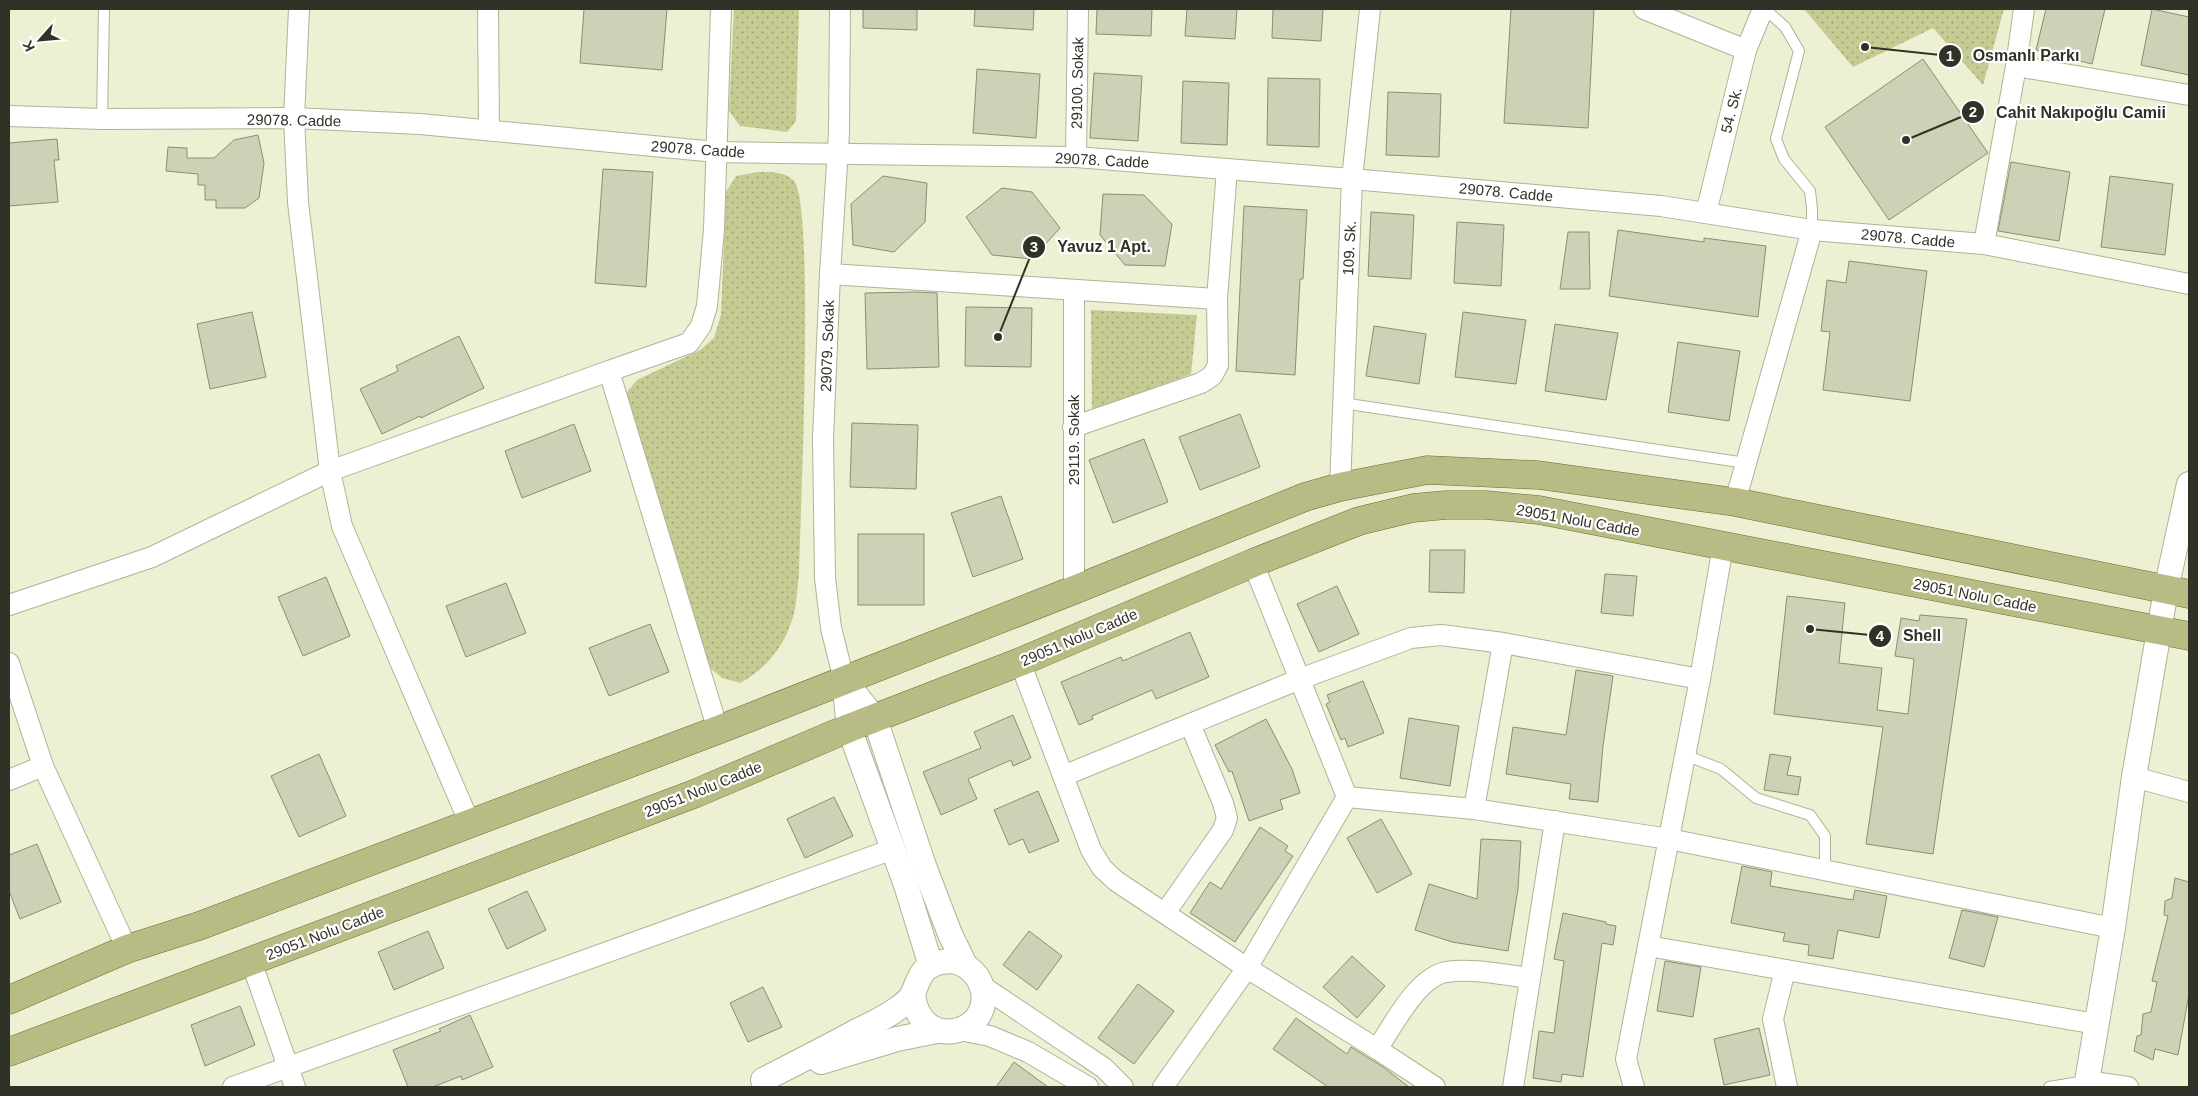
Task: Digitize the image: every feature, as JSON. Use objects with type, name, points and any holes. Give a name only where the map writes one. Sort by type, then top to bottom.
[{"type":"main road","points":[[9,1000],[127,949],[199,926],[718,730],[1305,497],[1340,487],[1427,470],[1538,475],[1735,502],[2178,592]]},
{"type":"main road","name":"29051 Nolu Cadde","points":[[9,1052],[694,794],[849,728],[1020,662],[1253,563],[1359,521],[1413,508],[1446,505],[1486,505],[1539,510],[2189,636]]},
{"type":"street","points":[[298,9],[294,118],[298,202],[330,471],[342,526],[470,824]]},
{"type":"street","points":[[488,9],[489,130]]},
{"type":"street","points":[[9,605],[152,557],[330,471],[689,343],[701,326],[707,306],[714,229],[721,9]]},
{"type":"street","name":"29079. Sokak","points":[[840,9],[838,154],[830,274],[824,438],[825,578],[831,628],[844,680]]},
{"type":"street","name":"29100. Sokak","points":[[1076,157],[1078,9]]},
{"type":"street","name":"109. Sk.","points":[[1340,487],[1352,179],[1370,9]]},
{"type":"street","points":[[1644,9],[1746,50]]},
{"type":"street","name":"54. Sk.","points":[[1706,213],[1746,50],[1764,9]]},
{"type":"street","points":[[1984,244],[2016,66],[2024,9]]},
{"type":"street","points":[[2016,66],[2189,95]]},
{"type":"street","name":"29078. Cadde","points":[[9,116],[102,119],[294,118],[420,124],[716,152],[1076,157],[1661,206],[1812,230],[1984,244],[2189,284]]},
{"type":"street","points":[[1073,427],[1202,383],[1212,376],[1218,365],[1217,299],[1227,169]]},
{"type":"street","points":[[1735,502],[1812,230]]},
{"type":"street","points":[[830,274],[1217,299]]},
{"type":"street","name":"29119. Sokak","points":[[1074,290],[1074,590]]},
{"type":"street","points":[[609,371],[718,730]]},
{"type":"street","points":[[2128,1087],[2086,1084],[2113,928],[2134,777],[2160,631],[2178,592],[2189,484]]},
{"type":"street","points":[[1634,1087],[1626,1059],[1686,755],[1723,546]]},
{"type":"street","points":[[1253,563],[1347,797]]},
{"type":"street","points":[[1063,776],[1300,679],[1411,638],[1441,635],[1503,643],[1700,679]]},
{"type":"street","points":[[1474,809],[1503,643]]},
{"type":"street","points":[[1020,662],[1091,850],[1102,868],[1116,881],[1247,968],[1378,1049],[1435,1087]]},
{"type":"street","points":[[9,663],[43,766],[127,949]]},
{"type":"street","points":[[844,680],[875,719],[924,866],[950,934],[965,965],[974,973],[982,986],[1104,1068],[1123,1087]]},
{"type":"street","points":[[844,680],[849,728],[893,849],[931,966]]},
{"type":"street","points":[[1165,914],[1223,830],[1227,818],[1190,724]]},
{"type":"street","points":[[9,780],[43,766]]},
{"type":"street","points":[[2134,777],[2189,792]]},
{"type":"street","points":[[1347,797],[1474,809],[1669,839],[2113,928]]},
{"type":"street","points":[[1163,1087],[1247,968],[1347,797]]},
{"type":"street","points":[[1513,1087],[1555,821]]},
{"type":"street","points":[[233,1087],[893,849]]},
{"type":"street","points":[[1648,946],[2096,1024]]},
{"type":"street","points":[[251,961],[296,1087]]},
{"type":"street","points":[[965,965],[948,962],[931,966],[919,978],[913,994],[914,1006],[919,1017],[927,1025],[990,1036],[1028,1052],[1088,1087]]},
{"type":"street","points":[[1785,970],[1773,1019],[1787,1087]]},
{"type":"street","points":[[1378,1049],[1418,990],[1444,972],[1466,971],[1530,978]]},
{"type":"street","points":[[760,1085],[897,1039],[970,1025],[978,1016],[983,1005],[982,986]]},
{"type":"street","points":[[760,1085],[894,1011],[913,994]]},
{"type":"lane","points":[[102,119],[104,9]]},
{"type":"lane","points":[[1764,9],[1785,27],[1799,51],[1776,139],[1784,159],[1810,191],[1812,230]]},
{"type":"lane","points":[[1342,403],[1746,463]]},
{"type":"lane","points":[[1686,755],[1722,769],[1756,798],[1810,815],[1825,836],[1825,870]]},
{"type":"lane","points":[[2049,1087],[2086,1084]]},
{"type":"green space","points":[[734,9],[799,9],[796,121],[787,132],[740,126],[729,111]]},
{"type":"green space","points":[[1804,9],[2004,9],[1983,85],[1933,28],[1853,67]]},
{"type":"green space","points":[[758,172],[786,175],[794,181],[800,203],[804,245],[805,367],[799,574],[794,612],[785,638],[773,656],[758,671],[740,683],[722,678],[709,667],[623,397],[637,380],[700,350],[714,338],[721,314],[726,192],[736,176]]},
{"type":"green space","points":[[1091,310],[1197,315],[1191,374],[1092,411]]},
{"type":"building","points":[[584,9],[667,9],[662,70],[580,63]]},
{"type":"building","points":[[863,9],[917,9],[917,30],[863,28]]},
{"type":"building","points":[[975,9],[1034,9],[1033,30],[974,26]]},
{"type":"building","points":[[1097,9],[1152,9],[1151,36],[1096,34]]},
{"type":"building","points":[[1187,9],[1237,9],[1235,39],[1185,36]]},
{"type":"building","points":[[1273,9],[1323,9],[1321,41],[1272,38]]},
{"type":"building","points":[[1511,9],[1594,9],[1588,128],[1504,123]]},
{"type":"building","points":[[2046,9],[2105,9],[2092,64],[2036,50]]},
{"type":"building","points":[[2152,9],[2189,17],[2189,75],[2141,65]]},
{"type":"building","points":[[1923,59],[1988,153],[1889,220],[1825,127]]},
{"type":"building","points":[[977,69],[1040,74],[1036,138],[973,133]]},
{"type":"building","points":[[1094,73],[1142,76],[1138,141],[1090,138]]},
{"type":"building","points":[[1268,78],[1320,79],[1319,147],[1267,145]]},
{"type":"building","points":[[1183,81],[1229,83],[1227,145],[1181,143]]},
{"type":"building","points":[[1388,92],[1441,94],[1439,157],[1386,155]]},
{"type":"building","points":[[258,135],[264,163],[259,198],[245,208],[216,208],[216,200],[205,200],[205,185],[198,185],[198,174],[166,171],[168,147],[187,148],[187,158],[214,158],[234,140]]},
{"type":"building","points":[[57,139],[59,160],[54,160],[58,202],[9,206],[9,143]]},
{"type":"building","points":[[2011,162],[2070,172],[2059,241],[1998,231]]},
{"type":"building","points":[[603,169],[653,172],[646,287],[595,283]]},
{"type":"building","points":[[883,176],[927,183],[925,222],[894,252],[853,245],[851,204]]},
{"type":"building","points":[[2110,176],[2173,184],[2165,255],[2101,247]]},
{"type":"building","points":[[1002,188],[1032,192],[1060,228],[1032,259],[992,255],[966,217]]},
{"type":"building","points":[[1103,194],[1144,195],[1172,224],[1165,266],[1125,265],[1100,235]]},
{"type":"building","points":[[1244,206],[1307,210],[1303,279],[1300,279],[1295,375],[1236,371]]},
{"type":"building","points":[[1371,212],[1414,215],[1411,279],[1368,276]]},
{"type":"building","points":[[1457,222],[1504,225],[1501,286],[1454,283]]},
{"type":"building","points":[[1618,230],[1704,242],[1704,238],[1766,246],[1758,317],[1609,296]]},
{"type":"building","points":[[1568,232],[1589,232],[1590,289],[1560,289]]},
{"type":"building","points":[[1849,261],[1927,271],[1910,401],[1823,390],[1830,332],[1821,331],[1827,280],[1846,283]]},
{"type":"building","points":[[865,293],[937,293],[939,367],[867,369]]},
{"type":"building","points":[[966,307],[1032,308],[1031,367],[965,366]]},
{"type":"building","points":[[252,312],[266,377],[210,389],[197,324]]},
{"type":"building","points":[[1463,312],[1526,320],[1516,384],[1455,377]]},
{"type":"building","points":[[1555,324],[1618,333],[1606,400],[1545,391]]},
{"type":"building","points":[[1374,326],[1426,334],[1419,384],[1366,376]]},
{"type":"building","points":[[459,336],[484,388],[382,434],[360,389],[398,371],[396,366]]},
{"type":"building","points":[[1678,342],[1740,351],[1729,421],[1668,412]]},
{"type":"building","points":[[1240,414],[1260,467],[1200,490],[1179,437]]},
{"type":"building","points":[[852,423],[918,425],[916,489],[850,487]]},
{"type":"building","points":[[574,424],[591,471],[522,498],[505,451]]},
{"type":"building","points":[[1144,439],[1168,502],[1113,523],[1089,460]]},
{"type":"building","points":[[1001,496],[1023,559],[973,577],[951,513]]},
{"type":"building","points":[[858,534],[924,534],[924,605],[858,605]]},
{"type":"building","points":[[1430,550],[1465,550],[1464,593],[1429,592]]},
{"type":"building","points":[[1605,574],[1637,576],[1633,616],[1601,613]]},
{"type":"building","points":[[326,577],[350,636],[303,656],[278,597]]},
{"type":"building","points":[[506,583],[526,633],[466,657],[446,606]]},
{"type":"building","points":[[1337,586],[1359,634],[1319,652],[1297,604]]},
{"type":"building","points":[[1787,596],[1845,603],[1839,663],[1882,668],[1877,710],[1908,714],[1914,659],[1895,656],[1901,618],[1919,621],[1920,615],[1967,619],[1933,854],[1866,844],[1883,727],[1774,714]]},
{"type":"building","points":[[650,624],[669,672],[609,696],[589,648]]},
{"type":"building","points":[[1190,632],[1209,677],[1156,699],[1152,690],[1092,716],[1093,719],[1079,725],[1061,682],[1121,657],[1123,661]]},
{"type":"building","points":[[1576,670],[1613,676],[1603,746],[1598,802],[1569,799],[1571,784],[1506,774],[1513,727],[1566,735]]},
{"type":"building","points":[[1363,681],[1384,733],[1348,747],[1345,738],[1341,740],[1326,704],[1330,702],[1327,695]]},
{"type":"building","points":[[1013,715],[1031,758],[1013,766],[1011,760],[968,779],[977,799],[941,815],[923,772],[981,748],[974,732]]},
{"type":"building","points":[[1409,718],[1459,726],[1450,786],[1400,778]]},
{"type":"building","points":[[1266,719],[1292,769],[1300,793],[1280,800],[1283,809],[1249,821],[1232,771],[1229,772],[1215,745]]},
{"type":"building","points":[[319,754],[346,816],[299,837],[271,776]]},
{"type":"building","points":[[1770,754],[1791,757],[1787,775],[1801,777],[1798,795],[1764,790]]},
{"type":"building","points":[[1038,791],[1059,841],[1029,853],[1023,839],[1009,845],[994,810]]},
{"type":"building","points":[[834,797],[853,836],[805,858],[787,819]]},
{"type":"building","points":[[1381,819],[1412,874],[1377,893],[1347,838]]},
{"type":"building","points":[[1260,827],[1288,846],[1285,851],[1293,856],[1235,942],[1190,913],[1210,882],[1221,889]]},
{"type":"building","points":[[1481,839],[1521,841],[1518,889],[1508,951],[1452,942],[1415,930],[1429,884],[1477,899]]},
{"type":"building","points":[[37,844],[61,902],[20,919],[9,891],[9,855]]},
{"type":"building","points":[[1742,866],[1772,872],[1770,886],[1853,900],[1855,890],[1887,896],[1879,938],[1838,930],[1833,959],[1808,955],[1809,945],[1783,941],[1785,933],[1731,923]]},
{"type":"building","points":[[2175,878],[2189,882],[2189,994],[2178,1055],[2155,1049],[2153,1060],[2134,1051],[2137,1036],[2141,1035],[2143,1014],[2151,1012],[2157,982],[2152,981],[2168,916],[2164,915],[2165,901],[2172,898]]},
{"type":"building","points":[[527,891],[546,930],[507,949],[488,909]]},
{"type":"building","points":[[1962,910],[1998,917],[1984,967],[1949,958]]},
{"type":"building","points":[[1563,913],[1606,922],[1606,924],[1616,926],[1613,945],[1602,943],[1583,1077],[1562,1074],[1561,1082],[1533,1078],[1539,1031],[1554,1033],[1564,961],[1554,959]]},
{"type":"building","points":[[428,931],[444,968],[394,990],[378,952]]},
{"type":"building","points":[[1029,931],[1062,956],[1037,990],[1003,965]]},
{"type":"building","points":[[1352,956],[1385,986],[1357,1018],[1323,987]]},
{"type":"building","points":[[1665,961],[1701,967],[1693,1017],[1657,1011]]},
{"type":"building","points":[[1138,984],[1174,1011],[1134,1064],[1098,1038]]},
{"type":"building","points":[[763,987],[782,1027],[748,1042],[730,1003]]},
{"type":"building","points":[[240,1006],[255,1045],[205,1066],[191,1025]]},
{"type":"building","points":[[470,1015],[493,1067],[462,1080],[461,1076],[433,1087],[408,1087],[393,1050],[441,1031],[439,1029]]},
{"type":"building","points":[[1296,1018],[1347,1054],[1351,1047],[1383,1067],[1409,1087],[1328,1087],[1273,1049]]},
{"type":"building","points":[[1759,1028],[1770,1075],[1724,1085],[1714,1039]]},
{"type":"building","points":[[1014,1062],[1048,1087],[996,1087]]},
{"type":"place","name":"Osmanlı Parkı","points":[[1865,47]]},
{"type":"place","name":"Cahit Nakıpoğlu Camii","points":[[1906,140]]},
{"type":"place","name":"Yavuz 1 Apt.","points":[[998,337]]},
{"type":"place","name":"Shell","points":[[1810,629]]}]
